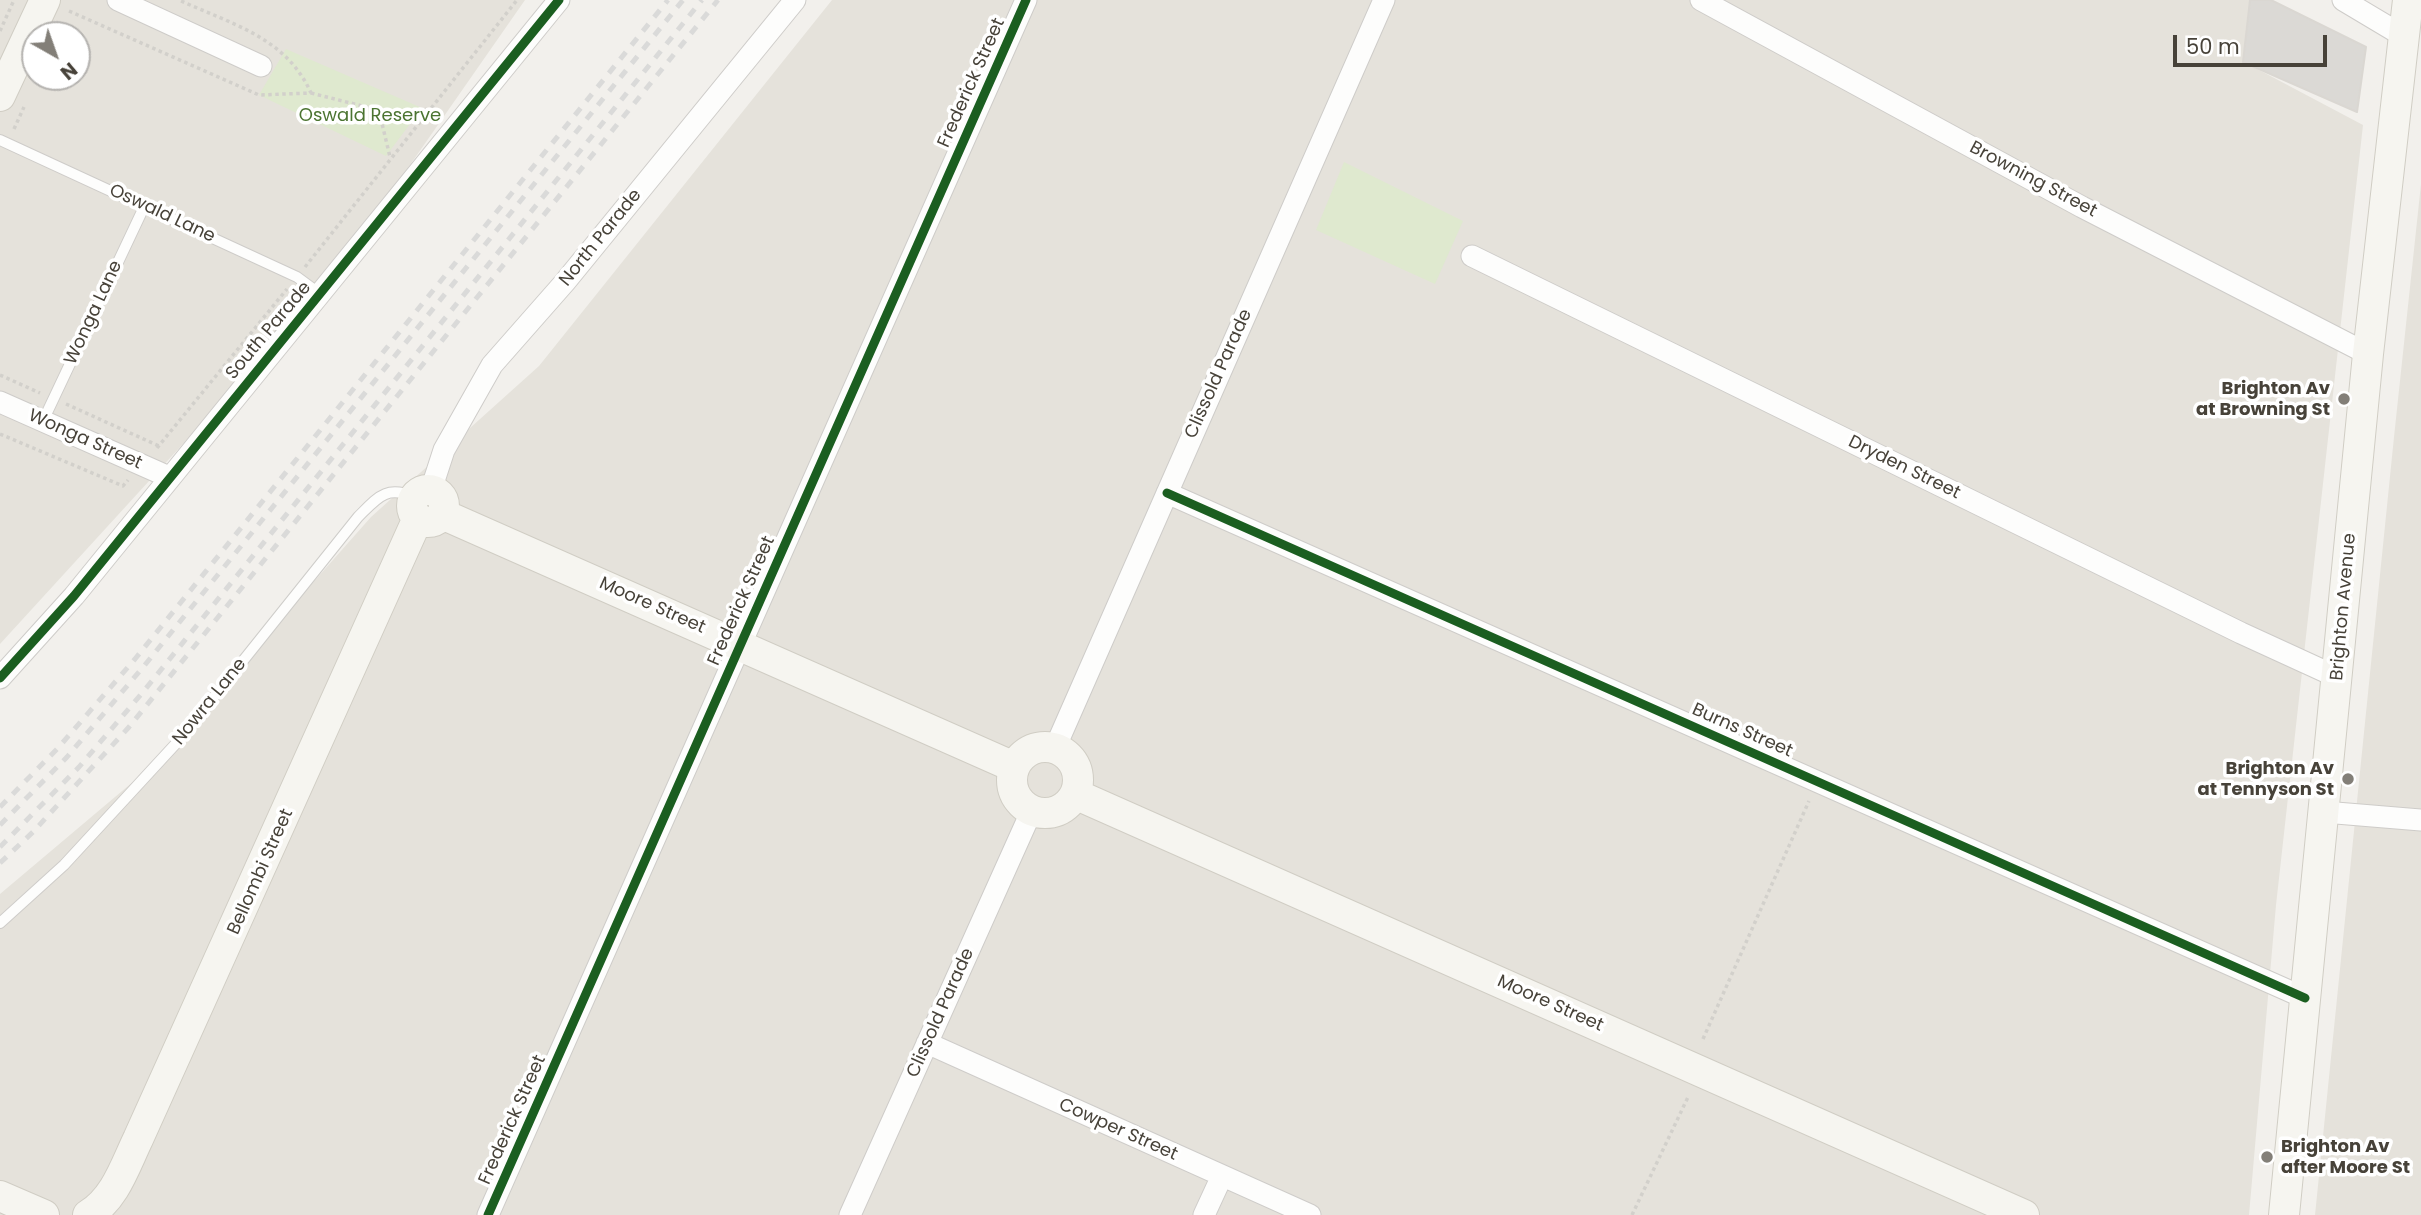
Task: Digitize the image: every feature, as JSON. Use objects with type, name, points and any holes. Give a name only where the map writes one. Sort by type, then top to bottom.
[{"type":"street","points":[[14,98],[45,0]]},
{"type":"street","points":[[118,0],[261,66]]},
{"type":"street","name":"South Parade","points":[[0,678],[74,596],[559,0]]},
{"type":"street","name":"North Parade","points":[[427,505],[444,450],[492,365],[565,282],[795,0]]},
{"type":"street","name":"Frederick Street","points":[[488,1215],[1026,0]]},
{"type":"street","name":"Clissold Parade","points":[[1055,748],[1384,0]]},
{"type":"street","name":"Browning Street","points":[[1701,0],[2082,207],[2368,354]]},
{"type":"street","points":[[2343,0],[2405,37]]},
{"type":"street","name":"Brighton Avenue","points":[[2284,1215],[2368,354],[2408,0]]},
{"type":"street","name":"Dryden Street","points":[[1472,256],[2204,615],[2337,677]]},
{"type":"street","name":"Wonga Street","points":[[0,402],[169,477]]},
{"type":"street","name":"Burns Street","points":[[1167,493],[2305,998]]},
{"type":"street","name":"Moore Street","points":[[427,505],[1014,767]]},
{"type":"street","name":"Bellombi Street","points":[[88,1215],[100,1208],[111,1194],[138,1139],[427,505]]},
{"type":"street","points":[[1055,748],[1070,758],[1077,772],[1075,794],[1068,804],[1052,812],[1032,810],[1015,794],[1012,776],[1014,767],[1021,757],[1033,749],[1055,748]]},
{"type":"street","name":"Moore Street","points":[[1075,794],[2024,1215]]},
{"type":"street","name":"Clissold Parade","points":[[850,1215],[1032,810]]},
{"type":"street","points":[[2324,812],[2421,820]]},
{"type":"street","name":"Cowper Street","points":[[927,1043],[1310,1215]]},
{"type":"street","points":[[1204,1215],[1222,1176]]},
{"type":"street","points":[[0,1196],[44,1215]]},
{"type":"lane","name":"Oswald Lane","points":[[3,142],[297,277],[320,294]]},
{"type":"lane","name":"Wonga Lane","points":[[43,421],[145,205]]},
{"type":"lane","name":"Nowra Lane","points":[[0,923],[64,865],[182,737],[379,496],[398,490],[427,505]]},
{"type":"path","points":[[0,31],[14,0]]},
{"type":"path","points":[[140,465],[159,446],[297,277],[517,0]]},
{"type":"path","points":[[311,93],[405,117],[429,108]]},
{"type":"path","points":[[3,142],[14,98]]},
{"type":"path","points":[[379,110],[390,157]]},
{"type":"path","points":[[0,375],[159,446]]},
{"type":"path","points":[[1703,1039],[1818,781]]},
{"type":"path","points":[[1632,1215],[1689,1095]]},
{"type":"shaded area","points":[[0,0],[525,0],[320,294],[0,644]]},
{"type":"shaded area","points":[[832,0],[2250,0],[2244,62],[2363,125],[2276,905],[2249,1215],[0,1215],[0,894],[147,770],[371,517],[539,366]]},
{"type":"shaded area","points":[[2421,184],[2421,1215],[2315,1215],[2394,437]]},
{"type":"green space","name":"Oswald Reserve","points":[[286,49],[422,108],[386,156],[259,95]]},
{"type":"green space","points":[[1344,162],[1463,221],[1435,284],[1316,230]]},
{"type":"building","points":[[2250,0],[2271,0],[2366,47],[2357,112],[2243,62]]},
{"type":"railway","points":[[0,807],[58,748],[135,659],[668,0]]},
{"type":"railway","points":[[0,825],[67,757],[144,666],[683,0]]},
{"type":"railway","points":[[0,847],[79,767],[143,692],[702,0]]},
{"type":"railway","points":[[0,863],[33,832],[129,727],[718,0]]},
{"type":"cycle path","points":[[0,678],[74,596],[559,0]]},
{"type":"cycle path","points":[[488,1215],[1026,0]]},
{"type":"cycle path","points":[[1167,493],[2305,998]]},
{"type":"place","name":"Brighton Av at Browning St","points":[[2344,399]]},
{"type":"place","name":"Brighton Av at Tennyson St","points":[[2348,779]]},
{"type":"place","name":"Brighton Av after Moore St","points":[[2267,1157]]}]
